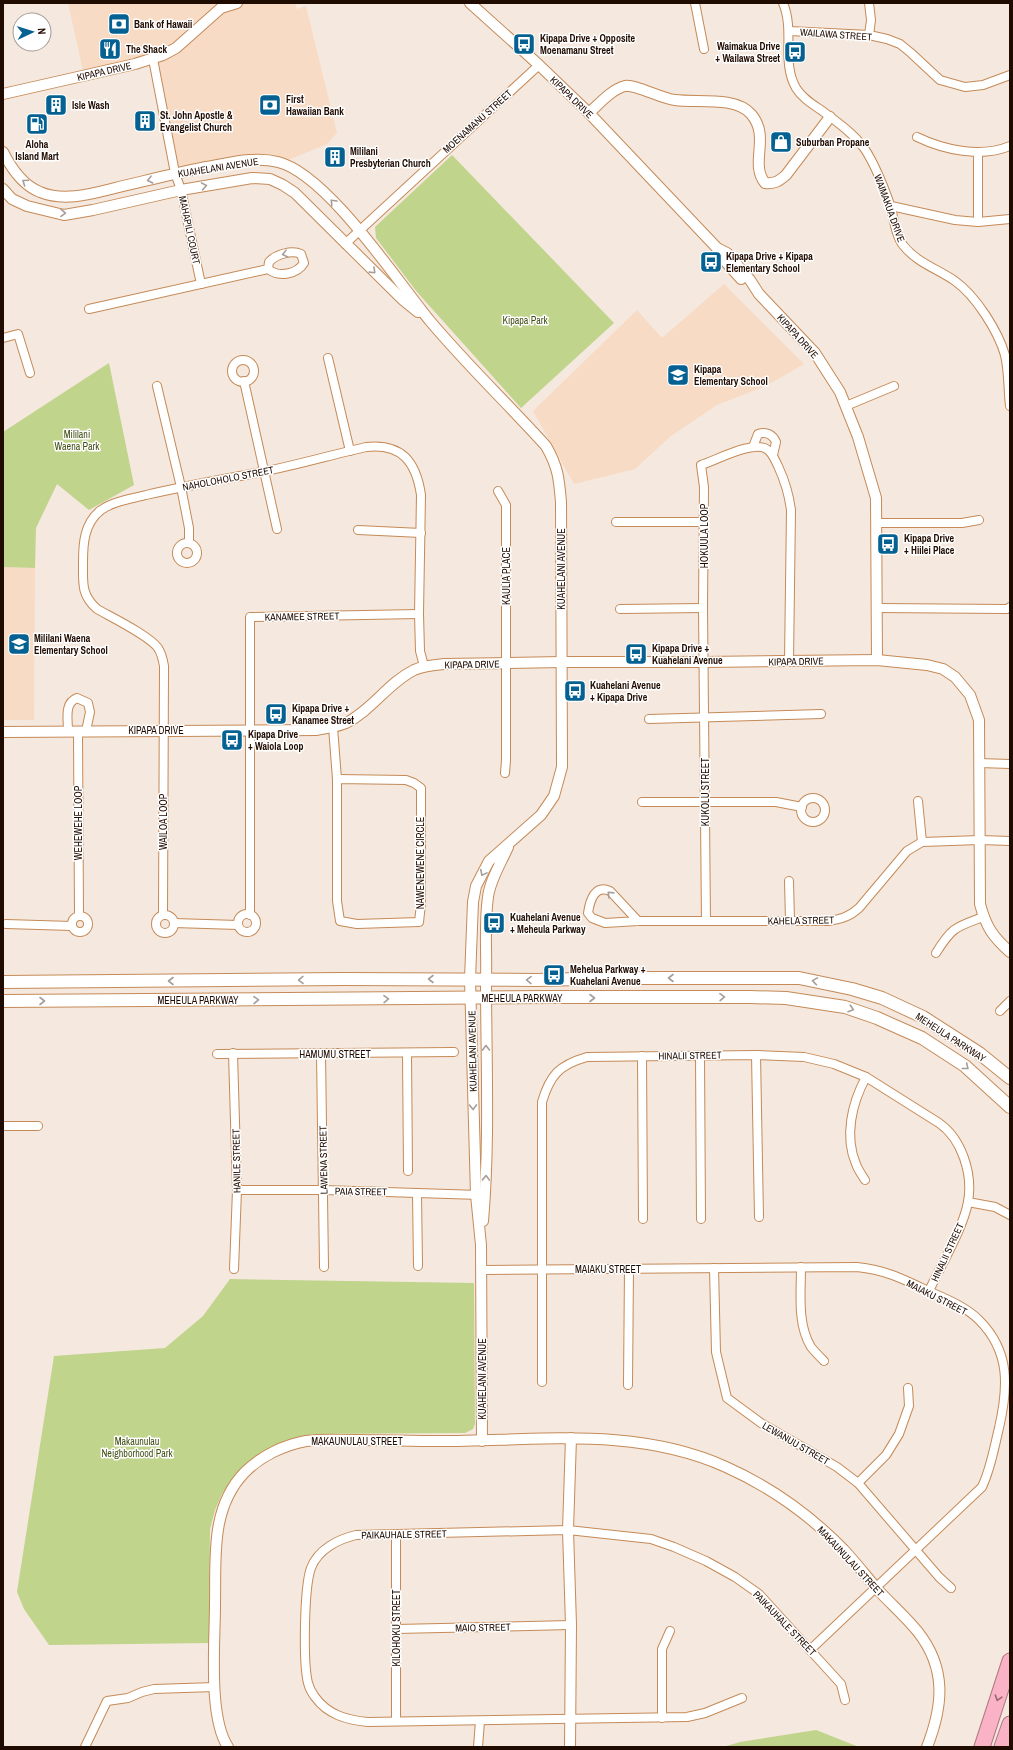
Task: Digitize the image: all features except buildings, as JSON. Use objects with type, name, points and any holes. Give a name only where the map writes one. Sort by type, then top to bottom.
[{"type":"highway","points":[[982,1747],[1010,1661]]},
{"type":"highway","points":[[1002,1747],[1010,1724]]},
{"type":"main road","name":"MEHEULA PARKWAY","points":[[3,982],[799,978],[828,983],[882,998],[923,1016],[979,1053],[1010,1078]]},
{"type":"main road","name":"MEHEULA PARKWAY","points":[[3,1001],[750,997],[794,999],[845,1007],[877,1018],[922,1038],[965,1066],[1010,1107]]},
{"type":"street","name":"KIPAPA DRIVE","points":[[3,94],[153,59],[176,48],[222,8],[236,3]]},
{"type":"street","name":"KIPAPA DRIVE","points":[[470,3],[539,65],[589,113],[717,248],[724,260],[745,284],[760,294],[815,354],[832,379],[846,406],[858,437],[874,486],[876,498],[877,660]]},
{"type":"street","points":[[695,3],[704,49]]},
{"type":"street","name":"WAIMAKUA DRIVE","points":[[783,3],[789,31],[788,66],[797,90],[864,148],[876,170],[891,206],[902,244],[916,258],[955,281],[967,291],[986,316],[1000,340],[1005,356],[1009,373],[1010,406]]},
{"type":"street","points":[[869,3],[871,20],[869,35]]},
{"type":"street","name":"WAILAWA STREET","points":[[789,31],[869,35],[887,39],[900,44],[940,80],[951,83],[975,87],[1010,75]]},
{"type":"street","name":"MAHAPILI COURT","points":[[153,59],[175,173],[182,190],[201,284]]},
{"type":"street","name":"MOENAMANU STREET","points":[[345,244],[539,65]]},
{"type":"street","points":[[589,113],[616,90],[626,86],[633,86],[673,100],[723,102],[736,105],[750,114],[759,128],[761,142],[758,172],[765,183],[772,184],[778,182],[786,175],[830,117]]},
{"type":"street","points":[[916,137],[966,152],[978,152],[1010,146]]},
{"type":"street","name":"KUAHELANI AVENUE","points":[[3,152],[10,166],[19,178],[39,192],[58,196],[81,196],[175,173],[261,159],[281,163],[296,169],[316,184],[360,231],[431,322],[546,446],[554,461],[558,473],[561,502],[562,768],[554,796],[541,815],[509,845],[489,861],[476,886],[472,922],[470,979],[481,1195],[482,1441]]},
{"type":"street","points":[[978,152],[978,222]]},
{"type":"street","name":"KUAHELANI AVENUE","points":[[3,190],[12,199],[27,206],[64,215],[182,190],[252,178],[270,179],[295,193],[402,299],[431,322]]},
{"type":"street","points":[[891,206],[955,220],[978,222],[1010,219]]},
{"type":"street","points":[[89,309],[268,269]]},
{"type":"street","points":[[3,338],[18,334],[30,373]]},
{"type":"street","points":[[328,358],[350,451]]},
{"type":"street","points":[[244,381],[277,529]]},
{"type":"street","points":[[157,386],[181,487],[189,528],[189,542]]},
{"type":"street","points":[[846,406],[894,386]]},
{"type":"street","points":[[773,455],[776,442],[774,437],[763,432],[758,434],[754,447],[761,446],[773,455],[787,486],[791,510],[789,661]]},
{"type":"street","name":"NAHOLOHOLO STREET","points":[[164,730],[164,666],[158,647],[97,609],[90,603],[85,594],[83,584],[83,540],[91,521],[100,511],[111,504],[181,487],[265,471],[366,447],[388,447],[405,458],[411,464],[419,481],[421,495],[419,614],[420,652],[424,666]]},
{"type":"street","name":"HOKUULA LOOP","points":[[704,662],[704,487],[701,465],[746,448],[754,447]]},
{"type":"street","name":"KAULIA PLACE","points":[[498,491],[506,505],[505,773]]},
{"type":"street","points":[[876,523],[962,523],[979,520]]},
{"type":"street","points":[[616,522],[704,522]]},
{"type":"street","points":[[358,530],[421,533]]},
{"type":"street","points":[[877,608],[1007,609],[1010,607]]},
{"type":"street","points":[[620,609],[703,608]]},
{"type":"street","name":"KANAMEE STREET","points":[[250,731],[250,617],[419,614]]},
{"type":"street","name":"KIPAPA DRIVE","points":[[3,732],[316,730],[345,723],[363,712],[399,680],[413,671],[424,666],[444,664],[877,660],[927,665],[943,669],[955,677],[970,695],[979,720],[980,904],[983,917],[991,933],[1010,952]]},
{"type":"street","name":"KUKOLU STREET","points":[[704,662],[706,921]]},
{"type":"street","points":[[649,719],[821,714]]},
{"type":"street","name":"NAWENEWENE CIRCLE","points":[[333,727],[337,779],[337,901],[340,921],[357,924],[419,922],[421,904],[421,788],[406,780],[337,779]]},
{"type":"street","name":"WAILOA LOOP","points":[[164,730],[163,915],[156,920],[156,926],[158,931],[168,933],[173,928],[174,923]]},
{"type":"street","name":"WEHEWEHE LOOP","points":[[4,925],[72,926],[74,930],[79,932],[84,931],[87,928],[87,920],[83,916],[79,916],[77,731]]},
{"type":"street","points":[[250,731],[250,914],[256,920],[257,924],[251,932],[242,931],[238,925],[240,918],[244,915],[250,914]]},
{"type":"street","points":[[979,763],[1010,764]]},
{"type":"street","points":[[642,802],[776,802],[802,808]]},
{"type":"street","points":[[918,802],[922,842],[980,840],[1010,841]]},
{"type":"street","name":"KAHELA STREET","points":[[638,921],[610,891],[604,888],[599,889],[595,893],[589,905],[588,912],[592,918],[605,923],[638,921],[828,921],[843,919],[851,915],[859,908],[907,851],[922,842]]},
{"type":"street","name":"KUAHELANI AVENUE","points":[[481,1195],[488,1133],[486,979],[488,896],[491,884],[509,845]]},
{"type":"street","points":[[789,881],[790,920]]},
{"type":"street","points":[[163,915],[171,917],[174,923],[238,925]]},
{"type":"street","points":[[72,926],[74,918],[79,916]]},
{"type":"street","points":[[936,953],[945,937],[953,929],[983,917]]},
{"type":"street","points":[[1000,1011],[1010,1001]]},
{"type":"street","name":"HAMUMU STREET","points":[[217,1054],[454,1052]]},
{"type":"street","name":"HANILE STREET","points":[[233,1053],[237,1190],[234,1270]]},
{"type":"street","points":[[407,1053],[408,1171]]},
{"type":"street","name":"LAWENA STREET","points":[[321,1054],[324,1267]]},
{"type":"street","points":[[700,1055],[701,1219]]},
{"type":"street","points":[[756,1055],[759,1217]]},
{"type":"street","name":"HINALII STREET","points":[[542,1382],[542,1102],[547,1084],[555,1073],[576,1060],[587,1057],[789,1055],[820,1061],[866,1077],[948,1129],[961,1148],[966,1165],[968,1202],[956,1236],[929,1291]]},
{"type":"street","points":[[642,1056],[644,1219]]},
{"type":"street","points":[[865,1180],[856,1163],[852,1148],[850,1123],[859,1090],[866,1077]]},
{"type":"street","points":[[3,1126],[38,1126]]},
{"type":"street","name":"PAIA STREET","points":[[237,1190],[323,1190],[481,1195]]},
{"type":"street","points":[[417,1193],[418,1266]]},
{"type":"street","points":[[968,1202],[995,1207],[1010,1215]]},
{"type":"street","points":[[801,1266],[802,1318],[805,1334],[812,1348],[824,1361]]},
{"type":"street","name":"MAIAKU STREET","points":[[482,1270],[801,1266],[857,1267],[874,1269],[890,1273],[957,1305],[978,1319],[989,1331],[996,1343],[1001,1357],[1005,1372],[1006,1386],[1001,1419],[988,1473],[982,1487],[810,1650]]},
{"type":"street","name":"LEWANUU STREET","points":[[714,1268],[716,1352],[727,1398],[761,1423],[837,1467],[858,1483],[951,1588]]},
{"type":"street","points":[[628,1385],[629,1269]]},
{"type":"street","points":[[858,1483],[886,1455],[899,1434],[909,1406],[908,1388]]},
{"type":"street","points":[[570,1747],[571,1625],[568,1530],[571,1438]]},
{"type":"street","name":"MAKAUNULAU STREET","points":[[228,1747],[219,1726],[215,1687],[216,1542],[219,1518],[225,1500],[232,1488],[245,1473],[261,1459],[274,1452],[306,1441],[482,1441],[571,1438],[623,1440],[653,1444],[685,1452],[726,1467],[782,1498],[806,1515],[845,1552],[918,1631],[926,1644],[937,1668],[940,1684],[940,1702],[935,1726],[927,1747]]},
{"type":"street","name":"PAIKAUHALE STREET","points":[[742,1698],[705,1713],[687,1717],[368,1722],[349,1720],[338,1716],[325,1707],[315,1697],[308,1684],[305,1660],[307,1590],[311,1567],[316,1559],[326,1549],[336,1542],[356,1535],[568,1530],[650,1539],[674,1546],[706,1561],[735,1577],[759,1594],[841,1684],[845,1700]]},
{"type":"street","name":"KILOHOKU STREET","points":[[396,1535],[396,1721]]},
{"type":"street","name":"MAIO STREET","points":[[396,1629],[571,1625]]},
{"type":"street","points":[[662,1718],[662,1649],[670,1631]]},
{"type":"street","points":[[85,1747],[107,1701],[128,1698],[154,1689],[215,1687]]},
{"type":"street","points":[[478,1747],[480,1721]]},
{"type":"shaded area","points":[[68,3],[295,3],[297,9],[306,6],[337,133],[327,144],[281,163],[267,160],[175,173],[153,59],[84,75]]},
{"type":"shaded area","name":"Kipapa Elementary School","points":[[724,284],[804,364],[766,386],[717,405],[671,436],[635,469],[574,484],[533,411],[637,310],[662,338]]},
{"type":"shaded area","name":"Mililani Waena Elementary School","points":[[3,567],[35,568],[34,720],[3,720]]},
{"type":"green space","name":"Kipapa Park","points":[[452,155],[614,323],[521,408],[417,292],[376,238],[375,227]]},
{"type":"green space","name":"Mililani Waena Park","points":[[109,363],[134,485],[89,510],[57,484],[36,528],[35,568],[3,567],[3,432]]},
{"type":"green space","name":"Makaunulau Neighborhood Park","points":[[230,1279],[474,1283],[475,1424],[473,1429],[465,1433],[313,1434],[287,1440],[266,1450],[248,1463],[234,1476],[222,1494],[215,1510],[210,1529],[209,1643],[49,1645],[24,1609],[17,1592],[54,1356],[165,1348],[203,1316]]},
{"type":"green space","points":[[816,1730],[859,1747],[723,1747],[740,1742]]},
{"type":"place","name":"Bank of Hawaii","points":[[119,24]]},
{"type":"place","name":"Kipapa Drive + Opposite Moenamanu Street","points":[[524,44]]},
{"type":"place","name":"The Shack","points":[[110,49]]},
{"type":"place","name":"Waimakua Drive + Wailawa Street","points":[[795,52]]},
{"type":"place","name":"Isle Wash","points":[[56,105]]},
{"type":"place","name":"First Hawaiian Bank","points":[[270,105]]},
{"type":"place","name":"St. John Apostle & Evangelist Church","points":[[145,121]]},
{"type":"place","name":"Aloha Island Mart","points":[[37,124]]},
{"type":"place","name":"Suburban Propane","points":[[781,142]]},
{"type":"place","name":"Mililani Presbyterian Church","points":[[335,157]]},
{"type":"place","name":"Kipapa Drive + Kipapa Elementary School","points":[[711,262]]},
{"type":"place","name":"Kipapa Elementary School","points":[[678,375]]},
{"type":"place","name":"Kipapa Drive + Hiilei Place","points":[[888,544]]},
{"type":"place","name":"Mililani Waena Elementary School","points":[[19,644]]},
{"type":"place","name":"Kipapa Drive + Kuahelani Avenue","points":[[636,654]]},
{"type":"place","name":"Kuahelani Avenue + Kipapa Drive","points":[[575,691]]},
{"type":"place","name":"Kipapa Drive + Kanamee Street","points":[[276,714]]},
{"type":"place","name":"Kipapa Drive + Waiola Loop","points":[[232,740]]},
{"type":"place","name":"Kuahelani Avenue + Meheula Parkway","points":[[494,923]]},
{"type":"place","name":"Mehelua Parkway + Kuahelani Avenue","points":[[554,975]]}]
